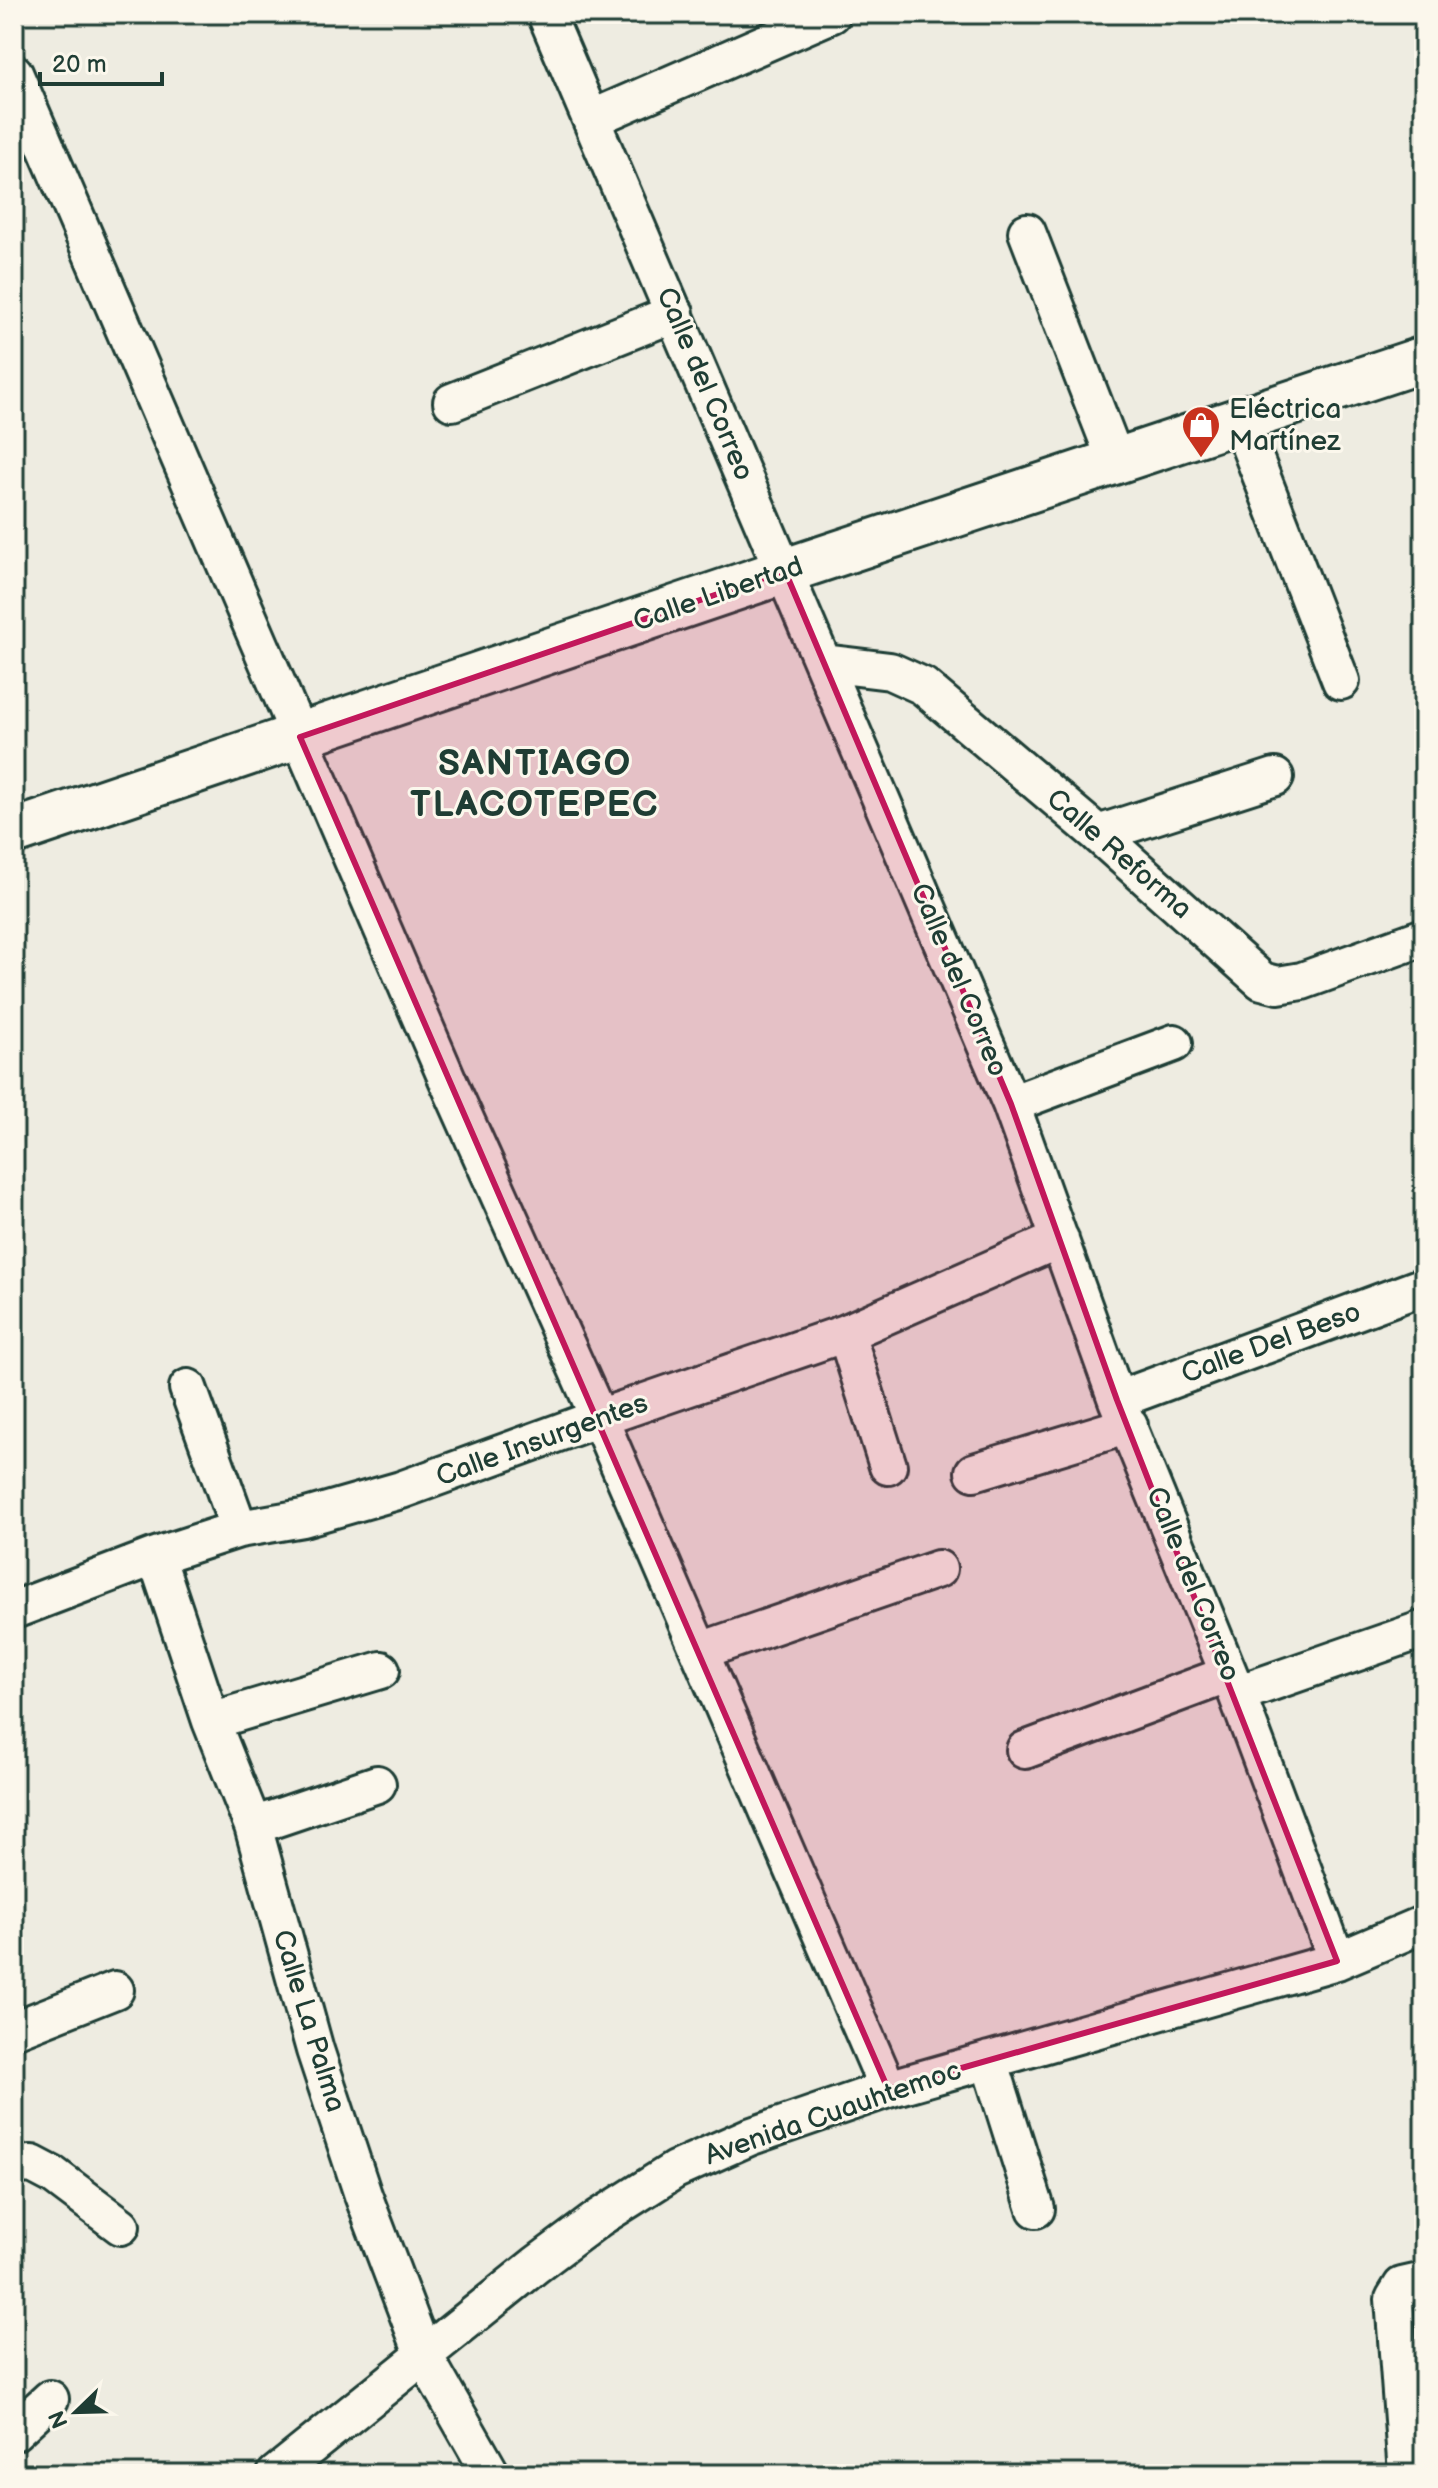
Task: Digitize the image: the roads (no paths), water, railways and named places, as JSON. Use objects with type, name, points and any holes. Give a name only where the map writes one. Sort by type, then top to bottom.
[{"type":"main road","name":"Calle Libertad","points":[[14,832],[1424,359]]},
{"type":"street","name":"Calle del Correo","points":[[546,14],[1011,1104],[1123,1412],[1232,1685],[1337,1961]]},
{"type":"street","points":[[591,119],[832,14]]},
{"type":"street","points":[[14,73],[448,1081],[599,1418],[888,2089]]},
{"type":"street","points":[[1027,232],[1116,461]]},
{"type":"street","points":[[452,402],[675,313]]},
{"type":"street","points":[[1240,421],[1341,681]]},
{"type":"street","name":"Calle Reforma","points":[[824,663],[890,671],[923,686],[1098,834],[1262,981],[1278,985],[1302,981],[1424,937]]},
{"type":"street","points":[[1098,834],[1275,777]]},
{"type":"street","points":[[1011,1104],[1174,1043]]},
{"type":"street","name":"Calle Insurgentes","points":[[14,1610],[156,1556],[239,1529],[303,1518],[389,1494],[846,1333],[1060,1239]]},
{"type":"street","name":"Calle Del Beso","points":[[974,1472],[1424,1286]]},
{"type":"street","points":[[846,1333],[888,1466]]},
{"type":"street","points":[[188,1388],[239,1529]]},
{"type":"street","name":"Calle La Palma","points":[[156,1556],[211,1721],[253,1826],[315,2050],[363,2195],[424,2356],[491,2474]]},
{"type":"street","points":[[700,1651],[938,1569]]},
{"type":"street","points":[[1025,1750],[1424,1629]]},
{"type":"street","points":[[211,1721],[381,1670]]},
{"type":"street","points":[[253,1826],[377,1784]]},
{"type":"street","name":"Avenida Cuauhtemoc","points":[[276,2474],[536,2265],[599,2218],[675,2170],[749,2137],[888,2089],[1337,1961],[1424,1924]]},
{"type":"street","points":[[14,2030],[115,1990]]},
{"type":"street","points":[[989,2060],[1036,2209]]},
{"type":"street","points":[[14,2165],[32,2164],[53,2175],[121,2226]]},
{"type":"street","points":[[1407,2474],[1394,2299],[1402,2286],[1424,2281]]},
{"type":"street","points":[[14,2432],[50,2399]]},
{"type":"place","name":"Eléctrica Martínez","points":[[1201,459]]},
{"type":"district","name":"SANTIAGO TLACOTEPEC","points":[[535,784]]}]
